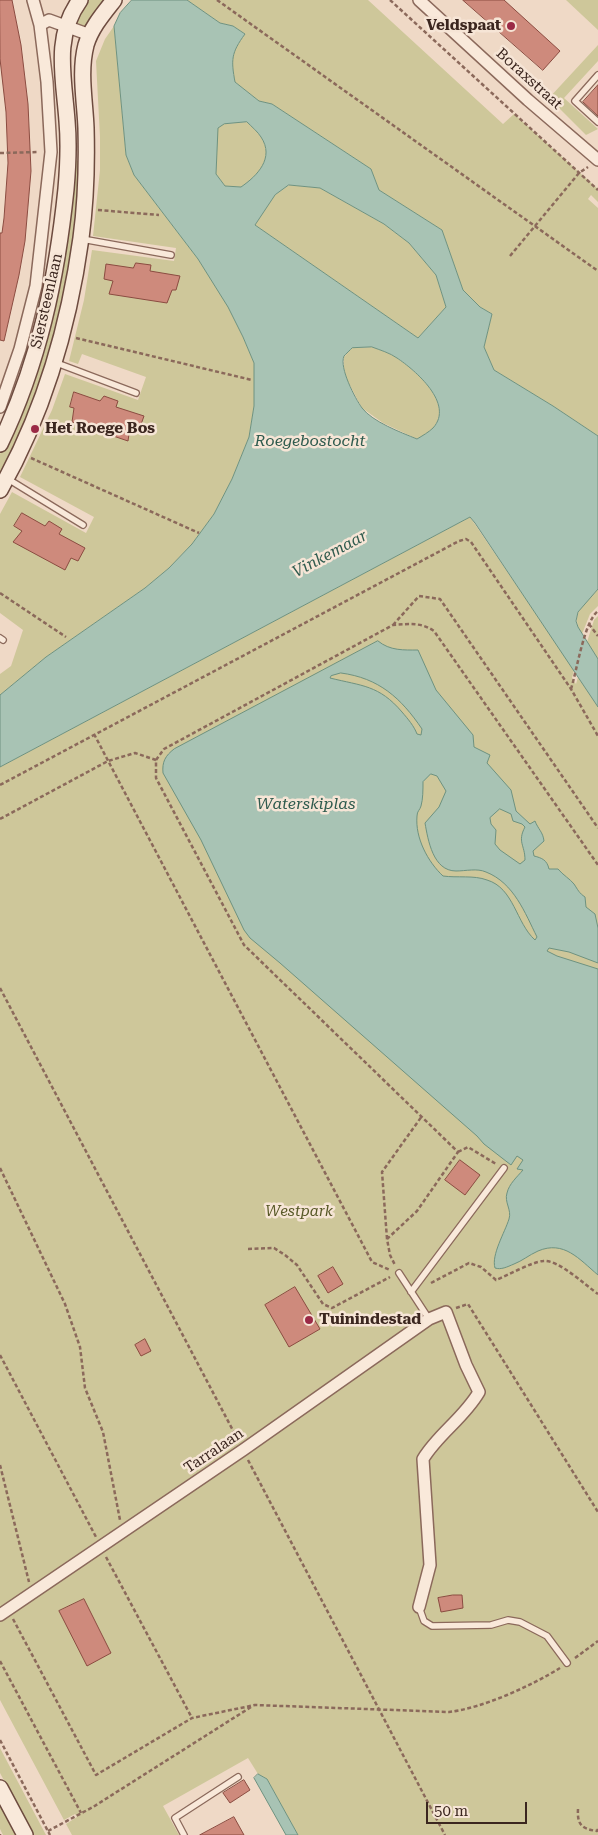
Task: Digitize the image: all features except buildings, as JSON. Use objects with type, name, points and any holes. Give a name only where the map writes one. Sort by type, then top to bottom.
[{"type":"main road","name":"Siersteenlaan","points":[[0,444],[29,374],[44,324],[58,254],[68,151],[62,46],[66,27],[74,7],[80,0]]},
{"type":"main road","name":"Siersteenlaan","points":[[3,484],[31,426],[53,362],[69,304],[81,238],[87,177],[83,77],[86,46],[100,17],[114,0]]},
{"type":"main road","points":[[0,1788],[25,1835]]},
{"type":"street","name":"Siersteenlaan","points":[[0,407],[20,349],[36,286],[51,152],[47,82],[40,25],[33,0]]},
{"type":"street","name":"Boraxstraat","points":[[419,0],[528,100],[598,159]]},
{"type":"street","points":[[40,25],[49,20],[90,35]]},
{"type":"street","points":[[51,152],[86,152]]},
{"type":"street","points":[[419,1607],[430,1565],[423,1459],[429,1449],[472,1406],[480,1392],[466,1365],[446,1312]]},
{"type":"street","name":"Tarralaan","points":[[4,1612],[243,1450],[429,1319],[446,1312]]},
{"type":"lane","points":[[598,75],[575,101],[598,122]]},
{"type":"lane","name":"Siersteenlaan","points":[[81,238],[171,255]]},
{"type":"lane","name":"Siersteenlaan","points":[[53,362],[136,392]]},
{"type":"lane","name":"Siersteenlaan","points":[[3,484],[83,525]]},
{"type":"lane","points":[[411,1292],[504,1168]]},
{"type":"lane","points":[[399,1273],[429,1319]]},
{"type":"lane","points":[[419,1607],[424,1621],[432,1626],[491,1625],[508,1620],[520,1622],[547,1636],[567,1664]]},
{"type":"lane","points":[[184,1835],[175,1818],[238,1777]]},
{"type":"path","points":[[217,0],[598,271]]},
{"type":"path","points":[[390,0],[598,190]]},
{"type":"path","points":[[0,153],[51,152]]},
{"type":"path","points":[[510,256],[579,173],[598,159]]},
{"type":"path","points":[[91,209],[158,215]]},
{"type":"path","points":[[69,336],[252,380]]},
{"type":"path","points":[[27,456],[199,533]]},
{"type":"path","points":[[0,785],[458,541],[466,539],[471,542],[572,688],[598,736]]},
{"type":"path","points":[[0,592],[66,636]]},
{"type":"path","points":[[458,1152],[244,945],[156,778],[156,760],[164,749],[393,625],[419,596],[440,599],[598,828]]},
{"type":"path","points":[[572,688],[587,629],[594,614],[598,611]]},
{"type":"path","points":[[393,625],[413,623],[426,626],[434,631],[598,865]]},
{"type":"path","points":[[590,624],[598,636]]},
{"type":"path","points":[[94,734],[372,1262],[399,1273]]},
{"type":"path","points":[[0,820],[108,761],[135,753],[156,760]]},
{"type":"path","points":[[0,988],[445,1835]]},
{"type":"path","points":[[399,1273],[390,1255],[387,1239],[382,1172],[422,1116]]},
{"type":"path","points":[[387,1239],[416,1210],[458,1152],[468,1147],[504,1168]]},
{"type":"path","points":[[0,1168],[66,1304],[80,1347],[85,1388],[102,1432],[119,1515]]},
{"type":"path","points":[[248,1249],[274,1248],[285,1255],[297,1265],[323,1304],[332,1308],[399,1273]]},
{"type":"path","points":[[411,1292],[452,1274],[469,1263],[481,1267],[496,1280],[543,1260],[556,1263],[598,1294]]},
{"type":"path","points":[[446,1312],[468,1304],[598,1512]]},
{"type":"path","points":[[0,1465],[32,1593]]},
{"type":"path","points":[[4,1612],[96,1775],[192,1718],[256,1704],[449,1712],[466,1710],[539,1681],[567,1664],[598,1641]]},
{"type":"path","points":[[0,1661],[81,1813]]},
{"type":"path","points":[[48,1831],[72,1819],[256,1704]]},
{"type":"path","points":[[0,1740],[50,1835]]},
{"type":"path","points":[[578,1809],[577,1819],[580,1825],[587,1830],[597,1831],[598,1829]]},
{"type":"green space","points":[[83,0],[109,0],[87,26],[83,27],[75,22]]},
{"type":"green space","points":[[187,0],[368,0],[503,124],[514,114],[598,189],[598,202],[591,195],[588,199],[598,208],[598,436],[494,370],[484,347],[492,314],[480,307],[463,290],[442,230],[379,190],[371,169],[272,104],[259,101],[235,82],[233,56],[245,34],[233,26],[220,23]]},
{"type":"green space","points":[[566,0],[598,0],[598,30]]},
{"type":"green space","points":[[114,26],[126,155],[134,175],[198,259],[228,306],[243,337],[254,363],[254,406],[249,437],[232,479],[214,514],[192,544],[169,568],[145,588],[46,657],[0,695],[0,674],[11,666],[23,630],[0,613],[0,514],[12,492],[86,533],[94,517],[20,477],[52,410],[65,374],[138,400],[146,377],[82,354],[78,364],[69,361],[84,300],[92,250],[174,261],[176,248],[93,236],[100,170],[96,61],[105,39]]},
{"type":"green space","points":[[598,45],[598,61],[564,98],[598,129],[586,135],[549,98]]},
{"type":"green space","points":[[247,122],[257,131],[265,145],[265,160],[253,178],[241,187],[225,186],[216,174],[217,128],[224,124]]},
{"type":"green space","points":[[76,160],[81,163],[78,219],[67,299],[35,403],[0,480],[0,454],[24,399],[71,164]]},
{"type":"green space","points":[[289,185],[320,188],[384,224],[409,243],[436,275],[446,307],[418,338],[255,225],[275,195]]},
{"type":"green space","points":[[372,347],[405,363],[430,388],[436,398],[439,419],[431,430],[417,439],[383,423],[362,408],[347,380],[344,357],[352,348]]},
{"type":"green space","name":"Westpark","points":[[470,517],[574,670],[572,678],[576,684],[578,677],[598,707],[598,1835],[298,1835],[267,1779],[258,1774],[248,1758],[163,1806],[179,1835],[72,1835],[66,1824],[77,1817],[75,1814],[64,1820],[0,1700],[0,767]]},
{"type":"green space","points":[[598,589],[598,606],[590,614],[582,634],[578,627],[578,615],[583,605]]},
{"type":"green space","points":[[598,616],[598,659],[587,642],[594,620]]},
{"type":"green space","points":[[0,1748],[46,1835],[33,1835],[0,1773]]},
{"type":"green space","points":[[0,1805],[16,1835],[3,1835],[0,1829]]},
{"type":"water","points":[[132,0],[187,0],[220,23],[233,26],[245,34],[237,46],[233,57],[235,82],[259,101],[272,104],[371,169],[379,190],[442,230],[463,290],[480,307],[492,314],[484,347],[494,370],[598,436],[598,589],[578,612],[576,621],[598,659],[598,707],[470,517],[0,767],[0,695],[46,657],[145,588],[169,568],[192,544],[214,514],[232,479],[249,437],[254,406],[254,363],[228,307],[198,259],[134,175],[126,155],[114,26],[120,13]],"holes":[[[247,122],[260,135],[265,145],[265,159],[253,178],[241,187],[225,186],[216,174],[218,128],[224,124]],[[289,185],[320,188],[384,224],[409,243],[436,275],[446,307],[418,338],[255,225],[275,195]],[[372,347],[388,353],[405,363],[422,379],[436,398],[439,409],[439,419],[433,428],[417,439],[387,426],[367,413],[352,390],[344,368],[344,356],[352,348]]]},
{"type":"water","name":"Waterskiplas","points":[[378,641],[392,648],[418,650],[436,690],[473,735],[474,747],[490,755],[487,763],[511,790],[516,811],[530,824],[535,821],[543,835],[544,841],[533,851],[534,856],[544,860],[549,869],[558,869],[571,880],[585,897],[586,907],[595,914],[598,928],[598,963],[569,952],[549,948],[547,951],[598,969],[598,1275],[578,1257],[556,1248],[547,1248],[506,1267],[495,1268],[494,1263],[497,1250],[510,1216],[506,1196],[511,1184],[523,1170],[517,1169],[523,1160],[517,1156],[511,1165],[484,1144],[250,938],[244,930],[201,840],[163,773],[165,760],[174,749]],"holes":[[[341,673],[367,679],[388,691],[414,718],[422,729],[421,735],[417,734],[413,725],[386,696],[361,685],[330,678]],[[431,774],[437,776],[446,791],[439,807],[425,823],[430,846],[437,860],[448,870],[483,871],[504,883],[523,909],[537,937],[535,940],[523,925],[509,898],[496,884],[477,878],[443,876],[432,864],[420,841],[417,824],[417,814],[421,807],[423,782]],[[500,809],[511,814],[513,821],[525,827],[521,840],[525,860],[520,864],[500,850],[495,844],[496,830],[491,824],[490,818]]]},
{"type":"water","points":[[258,1774],[267,1779],[298,1835],[286,1835],[254,1778]]},
{"type":"place","name":"Veldspaat","points":[[511,26]]},
{"type":"place","name":"Het Roege Bos","points":[[35,429]]},
{"type":"place","name":"Tuinindestad","points":[[309,1320]]},
{"type":"water label","name":"Roegebostocht","points":[[310,441]]},
{"type":"water label","name":"Vinkemaar","points":[[330,554]]}]
